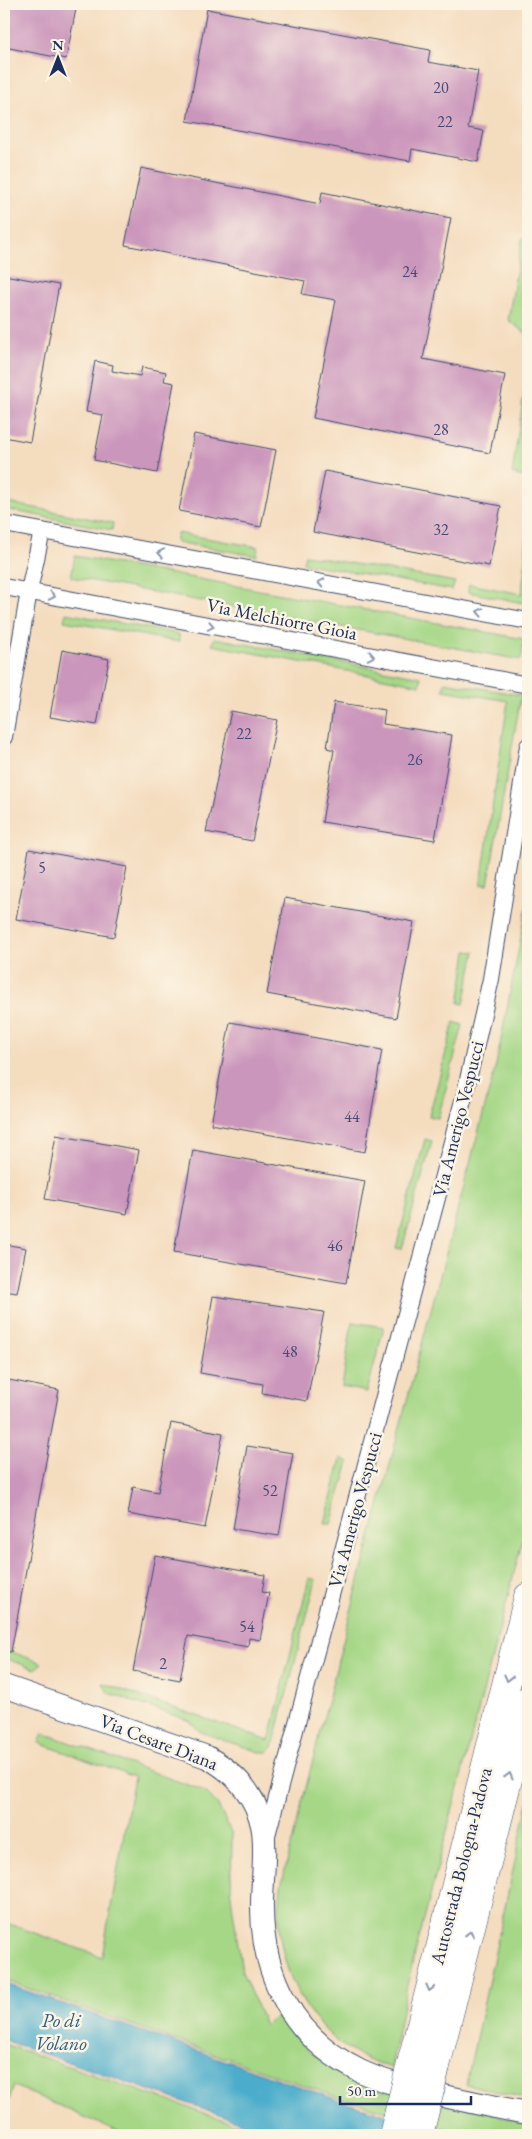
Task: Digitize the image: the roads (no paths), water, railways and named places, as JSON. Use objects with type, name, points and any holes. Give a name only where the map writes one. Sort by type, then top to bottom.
[{"type":"highway","name":"Autostrada Bologna-Padova","points":[[419,2135],[424,2063],[528,1597]]},
{"type":"highway","name":"Autostrada Bologna-Padova","points":[[394,2135],[424,2063],[528,1700]]},
{"type":"main road","name":"Via Cesare Diana","points":[[4,1686],[207,1757],[222,1765],[234,1774],[246,1789],[257,1808],[263,1826],[263,1848]]},
{"type":"main road","name":"Via Amerigo Vespucci","points":[[263,1848],[262,1915],[268,1962],[278,1990],[293,2014],[310,2035],[336,2057],[382,2080],[486,2106],[528,2113]]},
{"type":"street","points":[[4,524],[528,621]]},
{"type":"street","points":[[4,737],[29,591],[42,531]]},
{"type":"street","name":"Via Melchiorre Gioia","points":[[4,587],[528,685]]},
{"type":"street","name":"Via Amerigo Vespucci","points":[[263,1848],[465,1094],[491,979],[528,746]]},
{"type":"water","name":"Po di Volano","points":[[4,1983],[347,2103],[457,2135],[279,2135],[4,2040]]}]
